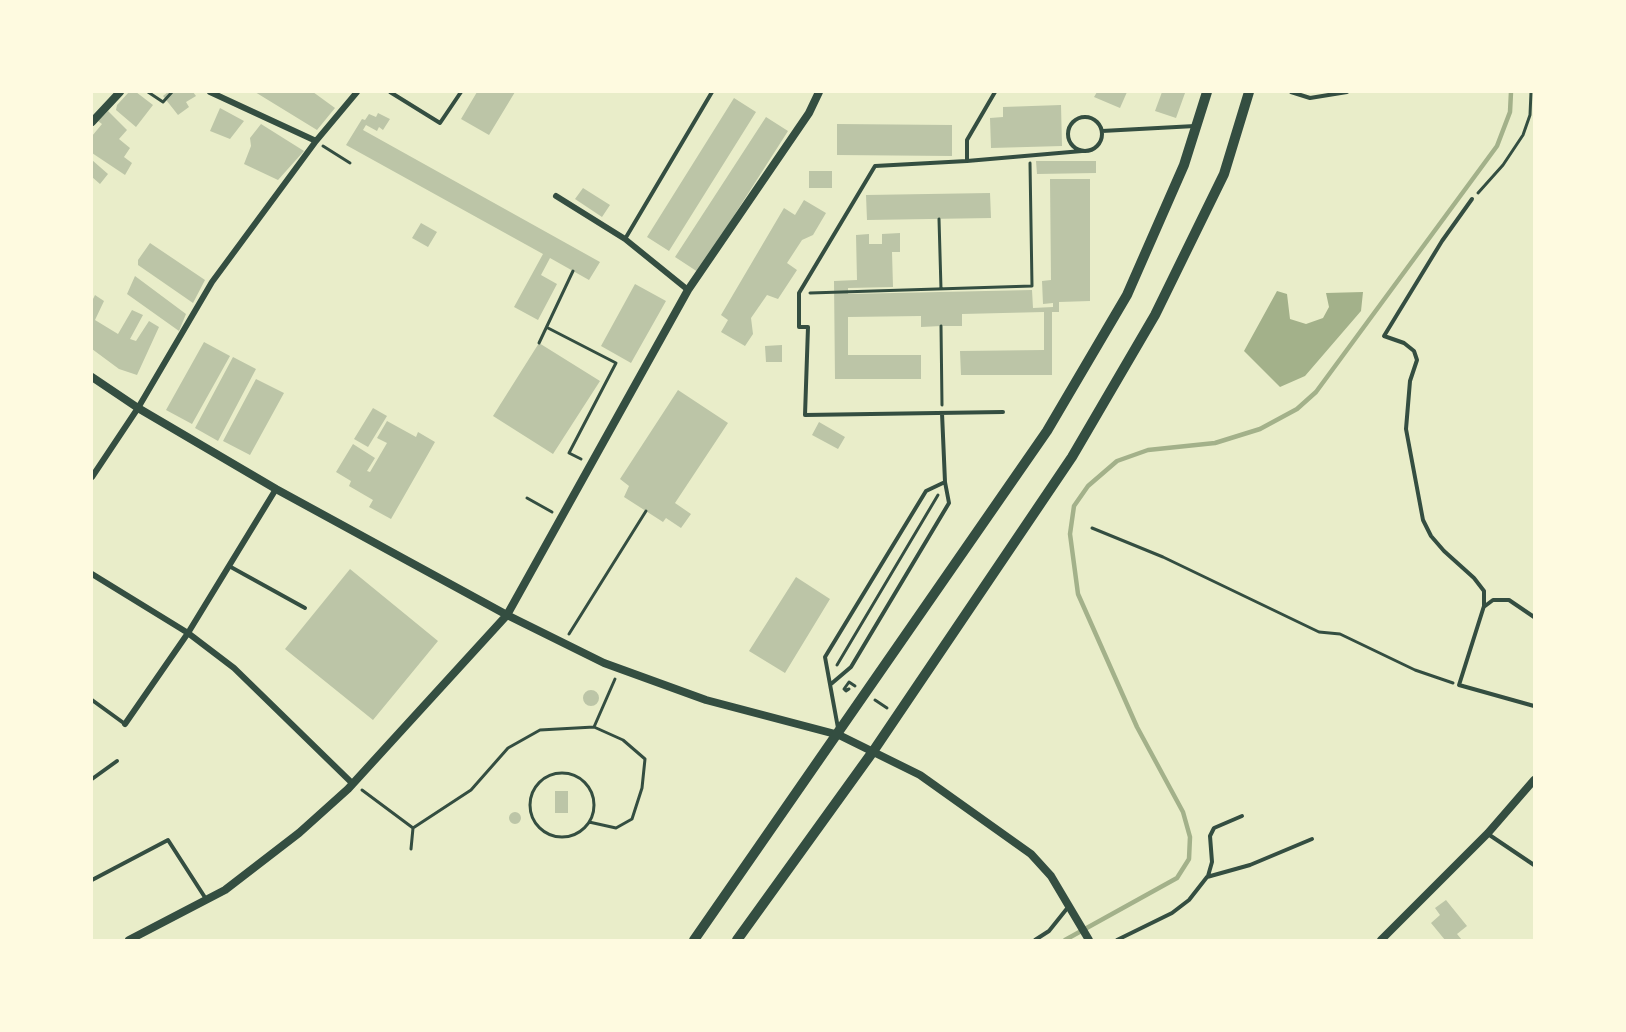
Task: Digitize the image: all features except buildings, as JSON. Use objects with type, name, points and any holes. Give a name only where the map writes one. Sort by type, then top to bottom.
[{"type":"main road","points":[[694,940],[839,735],[1053,421],[1127,295],[1184,165],[1207,92]]},
{"type":"main road","points":[[737,940],[874,750],[1072,457],[1155,315],[1224,174],[1249,92]]},
{"type":"street","points":[[92,122],[120,92]]},
{"type":"street","points":[[210,92],[316,141]]},
{"type":"street","points":[[92,477],[138,408],[212,282],[316,141],[357,92]]},
{"type":"street","points":[[129,940],[225,890],[299,833],[353,784],[507,615],[688,290],[809,113],[819,92]]},
{"type":"street","points":[[556,196],[626,239],[688,290]]},
{"type":"street","points":[[92,377],[138,408],[276,489],[507,615],[563,643],[620,669],[706,700],[839,735],[874,750],[920,775],[1031,854],[1051,876],[1089,940]]},
{"type":"street","points":[[125,724],[188,633],[276,489]]},
{"type":"street","points":[[92,574],[188,633],[234,668],[353,784]]},
{"type":"street","points":[[1381,940],[1488,833],[1534,780]]},
{"type":"lane","points":[[390,92],[440,123],[461,92]]},
{"type":"lane","points":[[626,239],[712,92]]},
{"type":"lane","points":[[967,161],[967,140],[996,92]]},
{"type":"lane","points":[[1291,92],[1310,98],[1347,92]]},
{"type":"lane","points":[[1003,412],[805,415],[808,327],[799,327],[799,293],[875,166],[1082,151],[1097,146],[1102,131],[1097,120],[1092,117],[1074,120],[1068,136],[1072,146],[1082,151]]},
{"type":"lane","points":[[1102,131],[1196,126]]},
{"type":"lane","points":[[1472,199],[1442,241],[1384,336],[1404,343],[1414,351],[1417,360],[1410,381],[1406,429],[1423,520],[1431,536],[1444,552],[1474,578],[1484,591],[1484,606],[1459,685],[1534,706]]},
{"type":"lane","points":[[831,684],[851,668],[949,503],[945,482],[942,413]]},
{"type":"lane","points":[[839,735],[825,657],[926,491],[945,482]]},
{"type":"lane","points":[[229,566],[305,608]]},
{"type":"lane","points":[[1484,606],[1493,600],[1509,600],[1534,617]]},
{"type":"lane","points":[[92,700],[125,724]]},
{"type":"lane","points":[[92,779],[117,761]]},
{"type":"lane","points":[[1118,940],[1172,913],[1189,900],[1207,876],[1212,862],[1210,836],[1214,828],[1242,816]]},
{"type":"lane","points":[[1488,833],[1534,865]]},
{"type":"lane","points":[[1207,876],[1250,865],[1312,839]]},
{"type":"lane","points":[[92,879],[168,840],[206,900]]},
{"type":"lane","points":[[1035,940],[1048,930],[1069,905]]},
{"type":"path","points":[[148,92],[163,102],[172,92]]},
{"type":"path","points":[[1472,199],[1503,165],[1523,135],[1530,115],[1531,92]]},
{"type":"path","points":[[316,141],[350,163]]},
{"type":"path","points":[[799,293],[1032,286],[1030,156]]},
{"type":"path","points":[[939,219],[941,289]]},
{"type":"path","points":[[539,343],[573,271]]},
{"type":"path","points":[[941,326],[942,413]]},
{"type":"path","points":[[548,328],[616,363],[569,453],[591,465]]},
{"type":"path","points":[[831,684],[838,662],[945,482]]},
{"type":"path","points":[[527,498],[562,517]]},
{"type":"path","points":[[563,643],[646,511]]},
{"type":"path","points":[[1092,528],[1163,557],[1320,632],[1340,634],[1436,679],[1459,685]]},
{"type":"path","points":[[594,727],[620,669]]},
{"type":"path","points":[[846,690],[849,689],[846,692],[844,689],[849,682]]},
{"type":"path","points":[[413,828],[471,790],[508,748],[540,730],[594,727],[622,740],[645,759],[642,788],[632,819],[616,828],[590,822]]},
{"type":"path","points":[[564,773],[584,781],[594,801],[590,822],[583,830],[563,838],[543,832],[531,816],[530,795],[535,786],[553,774],[564,773]]},
{"type":"path","points":[[353,784],[413,828]]},
{"type":"path","points":[[411,849],[413,828]]},
{"type":"shaded area","points":[[1277,291],[1287,294],[1290,319],[1306,324],[1323,318],[1329,307],[1326,293],[1363,292],[1361,311],[1305,376],[1280,387],[1244,351]]},
{"type":"waterway","points":[[1065,940],[1177,878],[1189,859],[1190,837],[1183,812],[1137,727],[1078,594],[1070,534],[1074,506],[1088,486],[1117,461],[1148,450],[1215,443],[1260,429],[1297,409],[1316,392],[1497,146],[1510,112],[1511,92]]}]
